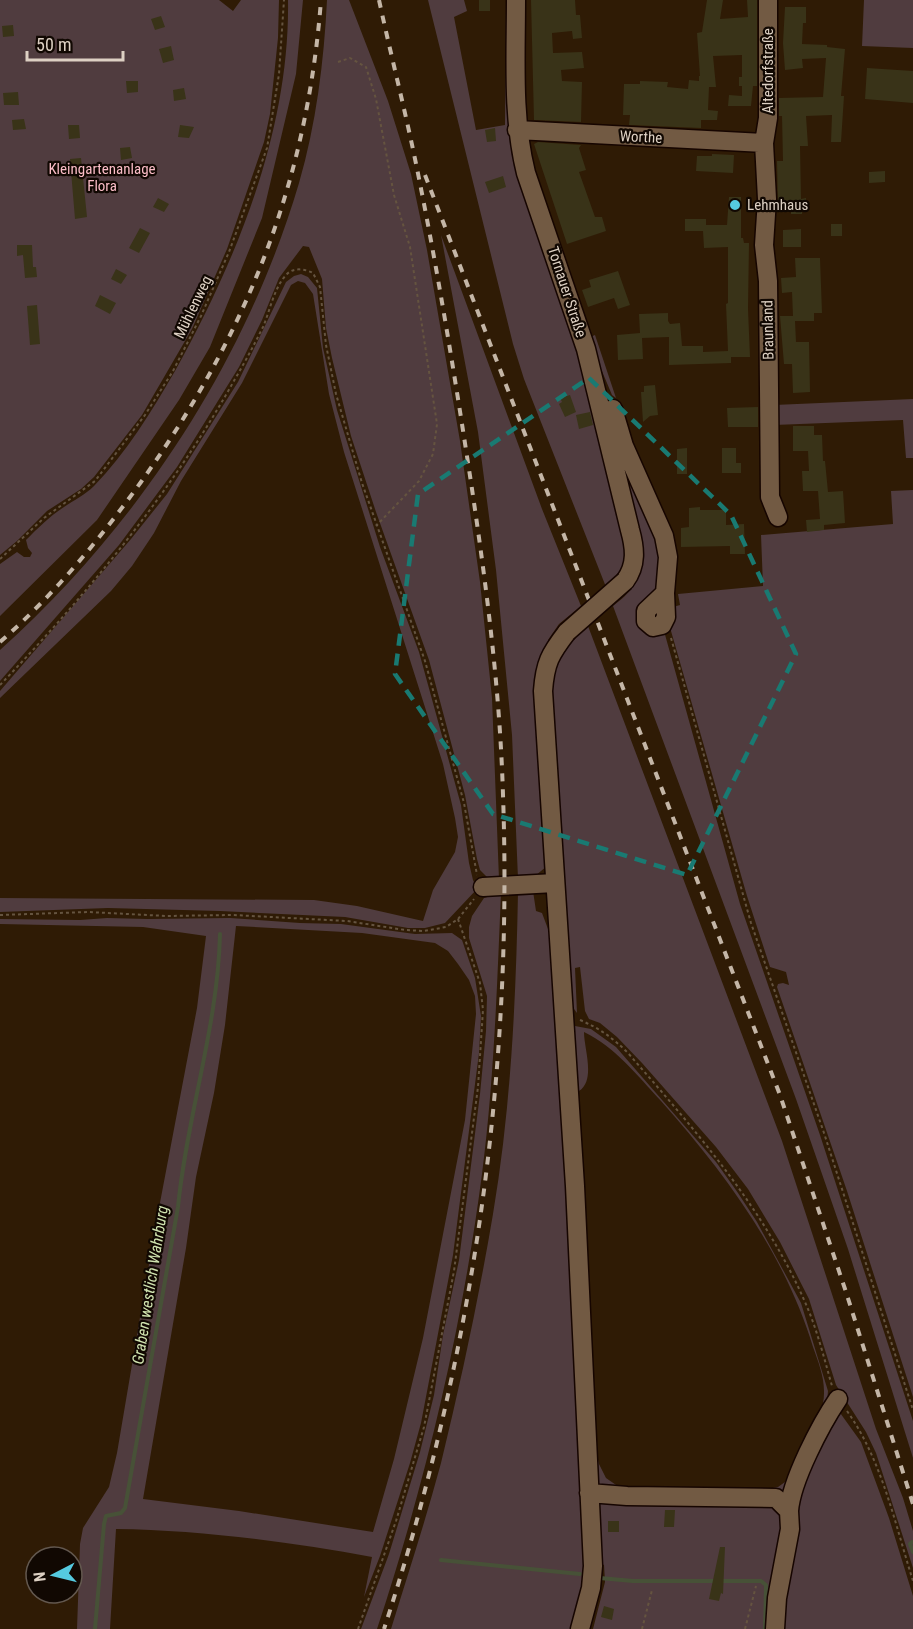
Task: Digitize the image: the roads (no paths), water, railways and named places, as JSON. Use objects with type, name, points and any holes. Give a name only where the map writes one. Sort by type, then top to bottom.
[{"type":"street","name":"Tornauer Straße","points":[[516,0],[517,130],[526,173],[567,291],[595,387],[633,541],[634,562],[631,573],[625,581],[567,632],[551,653],[544,672],[543,691],[555,883]]},
{"type":"street","name":"Altedorfstraße","points":[[764,143],[768,118],[768,0]]},
{"type":"street","name":"Worthe","points":[[517,130],[764,143]]},
{"type":"street","name":"Braunland","points":[[764,143],[767,163],[764,245],[768,281],[770,497],[778,517]]},
{"type":"street","points":[[595,387],[611,403],[624,446],[664,536],[668,557],[665,621]]},
{"type":"street","points":[[483,887],[555,883],[575,1186],[593,1566],[591,1588],[580,1629]]},
{"type":"street","points":[[775,1629],[777,1598],[790,1529],[789,1511],[793,1486],[828,1414],[838,1399]]},
{"type":"street","points":[[589,1493],[627,1496],[776,1498],[789,1511]]},
{"type":"waterway","name":"Graben westlich Wahrburg","points":[[95,1629],[104,1524],[106,1516],[121,1513],[125,1508],[188,1138],[214,1003],[220,934]]},
{"type":"waterway","name":"Graben westlich Wahrburg","points":[[912,1542],[910,1544],[913,1552]]},
{"type":"waterway","points":[[441,1560],[580,1574]]},
{"type":"waterway","points":[[600,1578],[633,1581],[761,1581],[766,1585],[765,1629]]},
{"type":"railway","points":[[0,642],[39,605],[109,525],[179,426],[212,370],[241,312],[266,254],[286,194],[302,132],[314,67],[321,0]]},
{"type":"railway","points":[[379,0],[414,154],[430,237],[478,527],[499,718],[503,795],[504,901],[501,1007],[493,1112],[480,1217],[463,1322],[441,1425],[415,1528],[384,1629]]},
{"type":"railway","points":[[425,175],[780,1095],[846,1292],[913,1504]]},
{"type":"place","name":"Lehmhaus","points":[[735,205]]},
{"type":"park label","name":"Kleingartenanlage Flora","points":[[102,178]]}]
